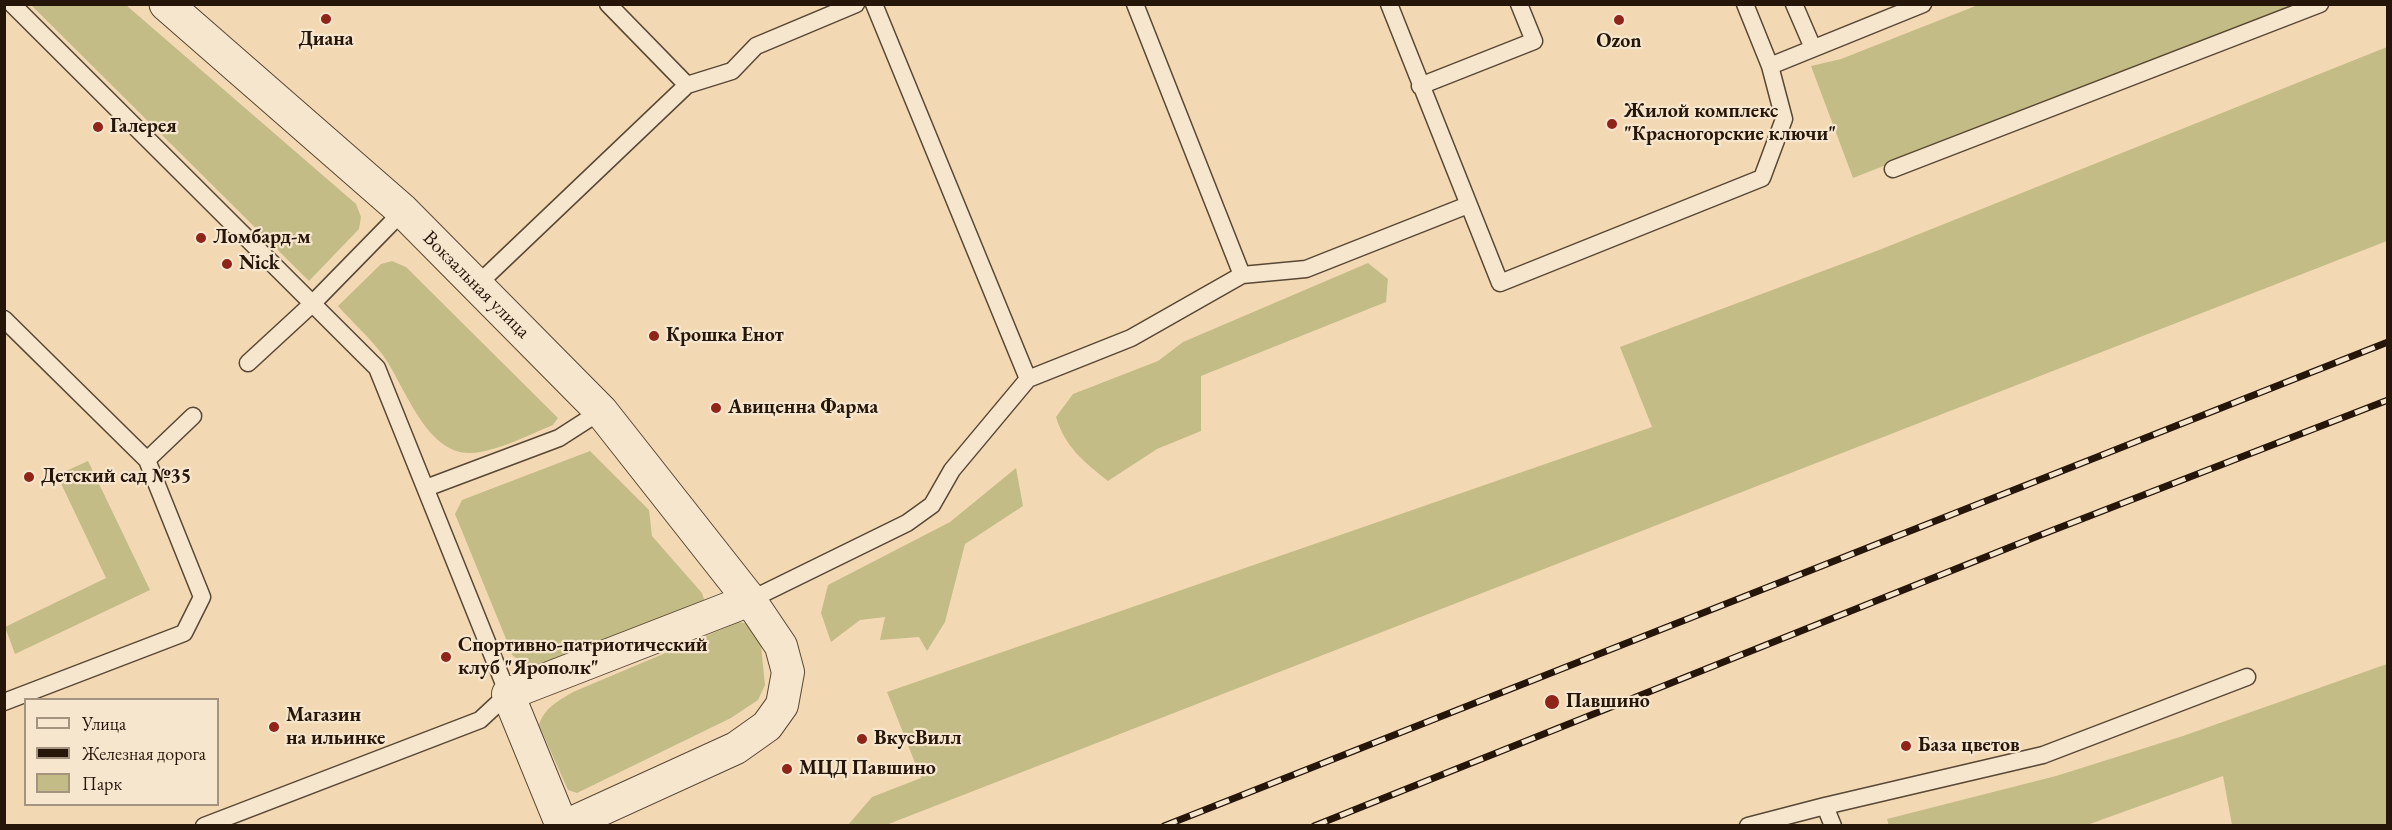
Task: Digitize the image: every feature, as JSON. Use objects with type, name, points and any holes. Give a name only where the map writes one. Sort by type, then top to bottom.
[{"type":"street","name":"Вокзальная улица","points":[[166,4],[403,212],[601,411],[750,600]]},
{"type":"street","points":[[750,600],[781,646],[788,672],[782,705],[767,726],[736,748],[563,825],[508,694],[750,600]]},
{"type":"lane","points":[[12,4],[377,368],[508,694],[480,720],[204,825]]},
{"type":"lane","points":[[608,4],[687,85]]},
{"type":"lane","points":[[477,285],[687,85],[732,71],[756,46],[856,4]]},
{"type":"lane","points":[[874,4],[1028,379]]},
{"type":"lane","points":[[1135,4],[1242,274]]},
{"type":"lane","points":[[1389,4],[1500,283],[1762,178],[1784,119],[1770,66],[1745,4]]},
{"type":"lane","points":[[1420,86],[1534,41],[1519,4]]},
{"type":"lane","points":[[1794,4],[1813,48]]},
{"type":"lane","points":[[1770,66],[1923,4]]},
{"type":"lane","points":[[1893,169],[2320,4]]},
{"type":"lane","points":[[750,600],[907,523],[932,505],[952,470],[1028,379],[1131,338],[1242,274],[1306,269],[1468,206]]},
{"type":"lane","points":[[248,363],[312,304],[403,212]]},
{"type":"lane","points":[[4,319],[147,460],[202,597],[184,633],[4,702]]},
{"type":"lane","points":[[426,488],[559,438],[601,411]]},
{"type":"lane","points":[[147,460],[193,416]]},
{"type":"lane","points":[[1748,825],[2043,755],[2247,676]]},
{"type":"lane","points":[[1825,806],[1833,825]]},
{"type":"green space","points":[[31,5],[126,5],[356,204],[361,217],[359,229],[309,281]]},
{"type":"green space","points":[[1978,5],[2293,5],[1853,178],[1811,66],[1841,59]]},
{"type":"green space","points":[[2387,47],[2387,241],[886,825],[848,825],[872,797],[921,778],[887,692],[1652,427],[1620,347],[1879,250]]},
{"type":"green space","points":[[392,261],[406,267],[558,418],[553,425],[502,446],[470,453],[454,450],[440,442],[428,430],[382,354],[338,306],[381,264]]},
{"type":"green space","points":[[1368,263],[1388,279],[1386,302],[1201,376],[1201,431],[1157,449],[1108,481],[1083,460],[1070,445],[1060,428],[1056,417],[1073,394],[1158,361],[1183,342]]},
{"type":"green space","points":[[590,451],[649,510],[652,536],[702,593],[705,602],[535,669],[513,656],[455,514],[462,500]]},
{"type":"green space","points":[[88,461],[150,590],[15,654],[5,627],[106,578],[57,475]]},
{"type":"green space","points":[[1016,468],[1023,506],[965,544],[945,622],[927,651],[919,637],[880,640],[885,617],[860,620],[831,642],[821,613],[828,585],[950,522]]},
{"type":"green space","points":[[739,622],[754,625],[761,646],[765,685],[758,700],[731,718],[577,793],[568,790],[539,725],[548,709],[573,692]]},
{"type":"green space","points":[[2387,664],[2388,821],[2385,825],[2232,825],[2223,776],[2087,825],[1889,826],[1887,819],[2056,776],[2183,736]]},
{"type":"railway","points":[[1164,826],[2388,342]]},
{"type":"railway","points":[[1314,826],[2038,536],[2388,400]]},
{"type":"place","name":"Диана","points":[[326,19]]},
{"type":"place","name":"Ozon","points":[[1619,20]]},
{"type":"place","name":"Жилой комплекс \"Красногорские ключи\"","points":[[1612,124]]},
{"type":"place","name":"Галерея","points":[[98,127]]},
{"type":"place","name":"Ломбард-м","points":[[201,238]]},
{"type":"place","name":"Nick","points":[[227,264]]},
{"type":"place","name":"Крошка Енот","points":[[654,336]]},
{"type":"place","name":"Авиценна Фарма","points":[[716,408]]},
{"type":"place","name":"Детский сад №35","points":[[29,477]]},
{"type":"place","name":"Спортивно-патриотический клуб \"Ярополк\"","points":[[446,657]]},
{"type":"place","name":"Павшино","points":[[1552,702]]},
{"type":"place","name":"Магазин на ильинке","points":[[274,727]]},
{"type":"place","name":"ВкусВилл","points":[[862,739]]},
{"type":"place","name":"База цветов","points":[[1906,746]]},
{"type":"place","name":"МЦД Павшино","points":[[787,769]]}]
